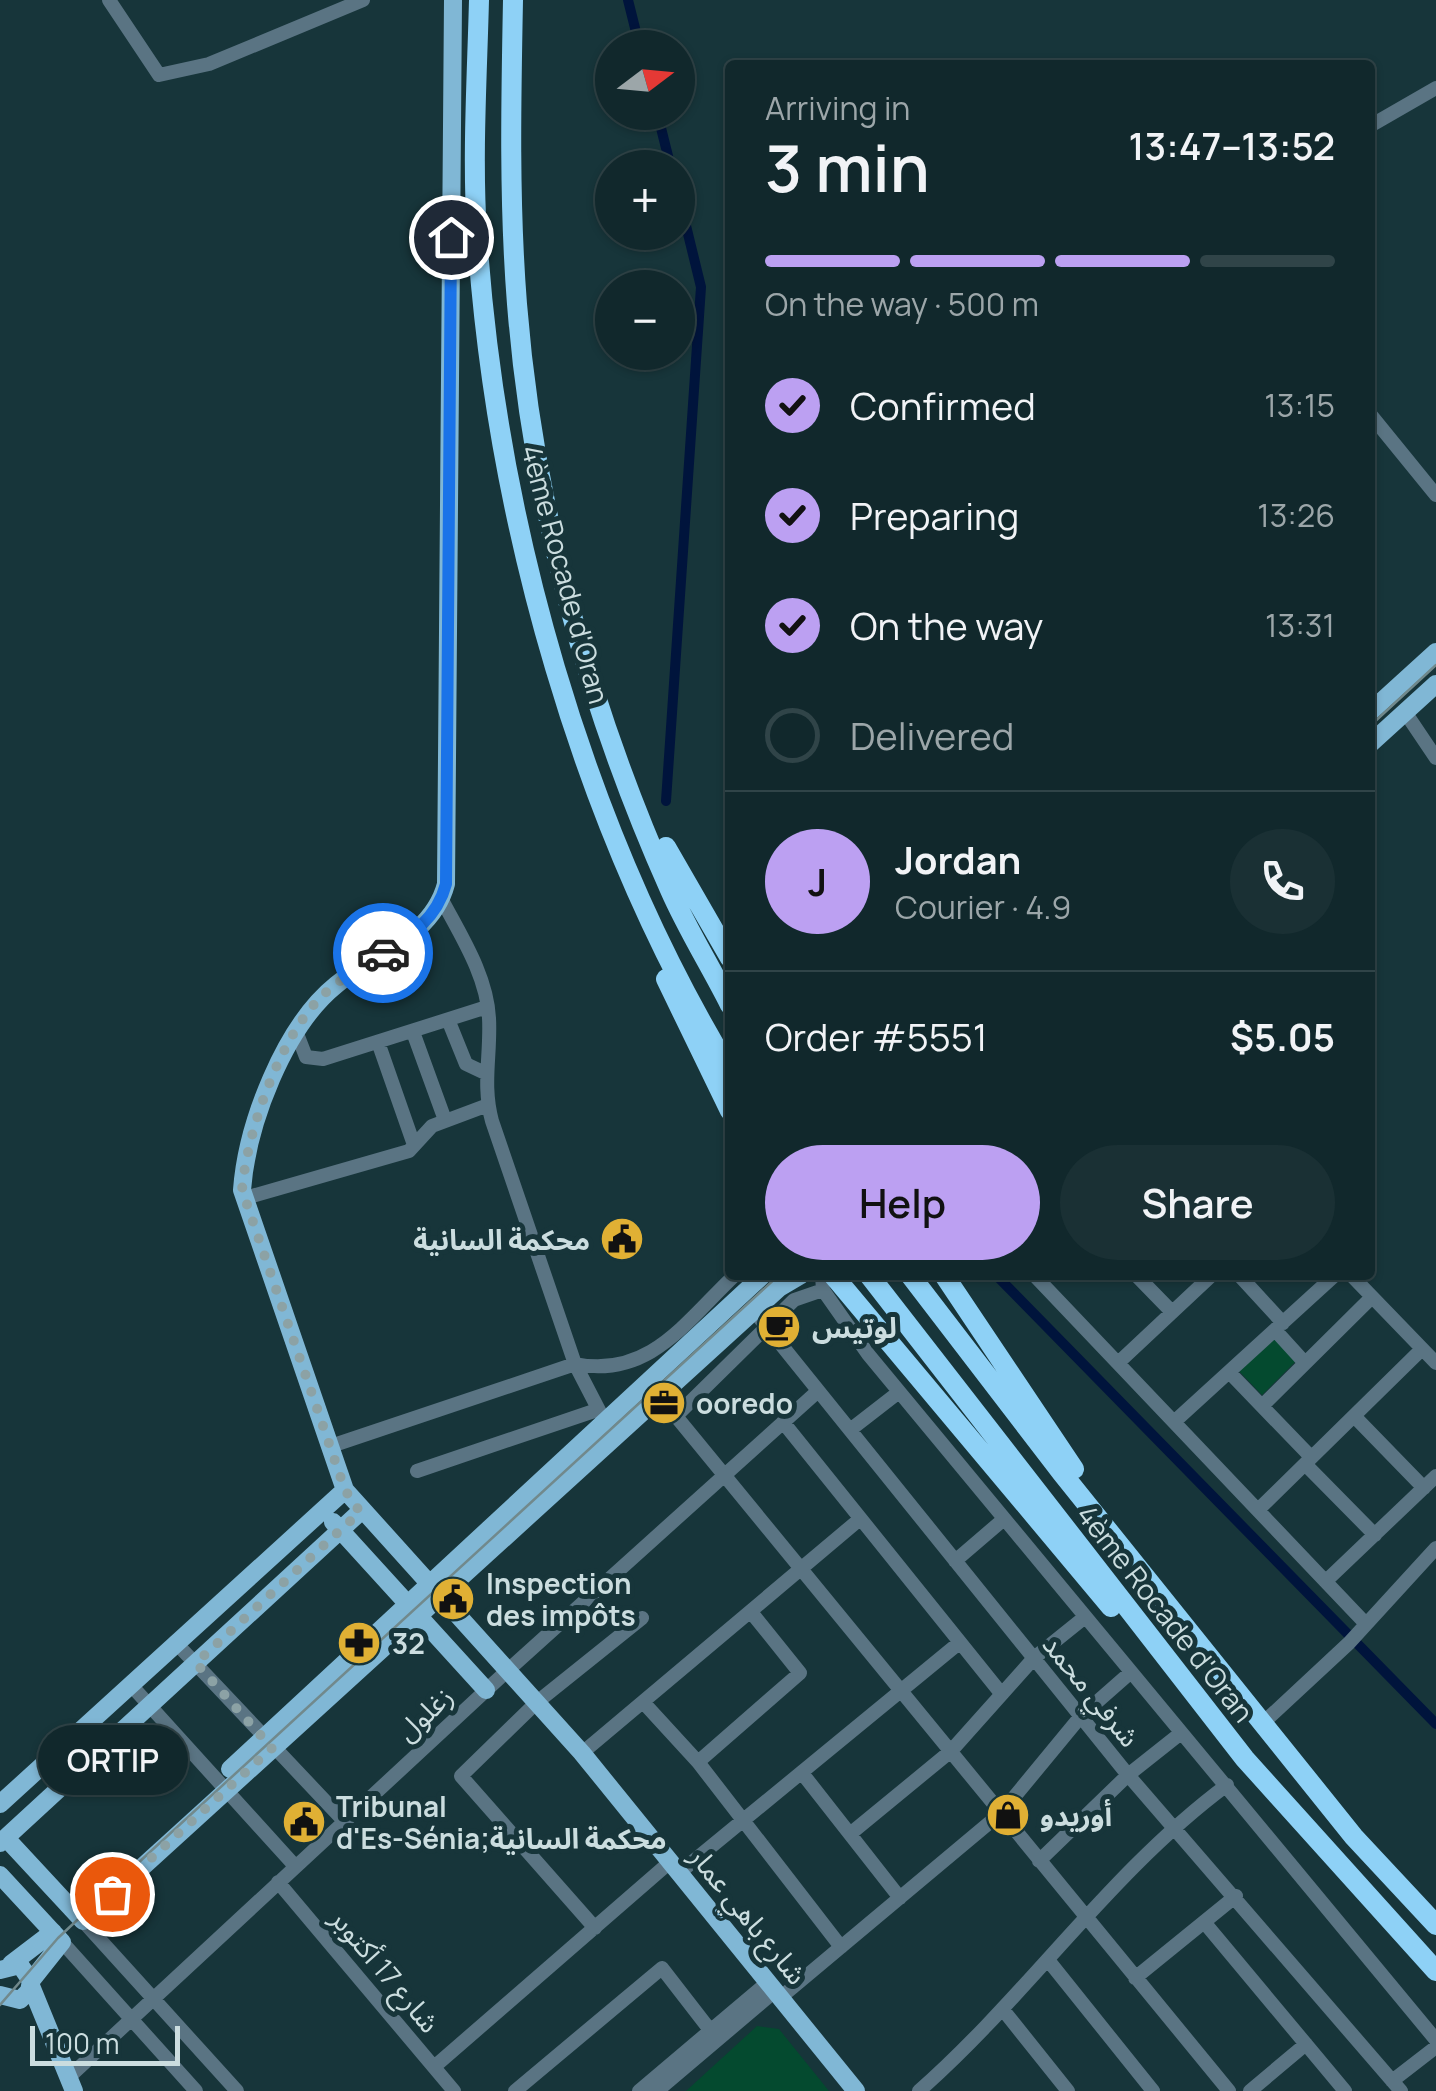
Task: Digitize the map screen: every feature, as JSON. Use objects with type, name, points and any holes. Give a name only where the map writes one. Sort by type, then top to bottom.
[{"type":"highway","name":"4ème Rocade d'Oran","points":[[479,0],[477,230],[496,406],[523,544],[596,785],[654,928],[725,1062]]},
{"type":"highway","name":"4ème Rocade d'Oran","points":[[512,0],[512,234],[527,393],[552,538],[599,705],[672,894],[725,995]]},
{"type":"highway","points":[[599,705],[684,885],[725,950]]},
{"type":"highway","points":[[596,785],[644,930],[725,1100]]},
{"type":"highway","points":[[826,1280],[1245,1759]]},
{"type":"highway","name":"4ème Rocade d'Oran","points":[[915,1280],[1137,1568],[1354,1837],[1436,1925]]},
{"type":"highway","points":[[947,1280],[1137,1568]]},
{"type":"highway","name":"4ème Rocade d'Oran","points":[[874,1282],[1245,1759],[1436,1970]]},
{"type":"main road","points":[[244,1198],[244,1163],[281,1057],[296,1031],[320,999],[419,930],[442,900],[446,847],[453,0]]},
{"type":"main road","points":[[1375,707],[1436,652]]},
{"type":"main road","points":[[1375,740],[1436,684]]},
{"type":"main road","name":"شارع باهي عمار","points":[[244,1198],[345,1490],[360,1512],[582,1753],[856,2091]]},
{"type":"main road","points":[[432,1591],[601,1415],[756,1280]]},
{"type":"main road","points":[[16,1996],[57,1937],[411,1610],[760,1318],[796,1280]]},
{"type":"main road","points":[[0,1804],[345,1490]]},
{"type":"main road","points":[[323,1510],[486,1690]]},
{"type":"main road","points":[[79,1916],[3,1841],[360,1512]]},
{"type":"main road","points":[[0,1875],[57,1937]]},
{"type":"main road","points":[[4,1967],[57,1937]]},
{"type":"main road","points":[[4,1967],[24,1968],[16,1996]]},
{"type":"main road","points":[[16,1996],[44,2021],[72,2084]]},
{"type":"street","points":[[108,0],[160,76],[210,64],[363,0]]},
{"type":"street","points":[[1375,123],[1436,88]]},
{"type":"street","points":[[1375,420],[1436,495]]},
{"type":"street","points":[[1406,712],[1436,758]]},
{"type":"street","points":[[416,1471],[601,1415],[576,1364],[488,1105],[484,1074],[487,1007],[472,957],[442,900]]},
{"type":"street","points":[[281,1057],[323,1058],[449,1022],[487,1007]]},
{"type":"street","points":[[449,1022],[466,1064],[484,1074]]},
{"type":"street","points":[[296,1031],[306,1057]]},
{"type":"street","points":[[413,1032],[445,1120]]},
{"type":"street","points":[[378,1042],[414,1145]]},
{"type":"street","points":[[244,1198],[409,1151],[432,1126],[488,1105]]},
{"type":"street","points":[[331,1446],[576,1364],[626,1366],[729,1280]]},
{"type":"street","points":[[675,1417],[760,1318],[826,1280],[899,1392],[1227,1785],[1436,2044],[1396,2086]]},
{"type":"street","points":[[1039,1280],[1326,1581],[1358,1633]]},
{"type":"street","points":[[1141,1280],[1172,1312]]},
{"type":"street","points":[[1118,1364],[1207,1280]]},
{"type":"street","points":[[1243,1280],[1305,1364]]},
{"type":"street","points":[[1174,1422],[1330,1280]]},
{"type":"street","points":[[1356,1280],[1436,1363]]},
{"type":"street","points":[[1262,1406],[1372,1297]]},
{"type":"street","name":"شرفي محمد","points":[[760,1318],[1128,1775],[1396,2086]]},
{"type":"street","points":[[1258,1510],[1422,1349]]},
{"type":"street","points":[[1229,1372],[1375,1535]]},
{"type":"street","name":"زغلول","points":[[72,2084],[130,2019],[818,1391]]},
{"type":"street","points":[[850,1430],[899,1392]]},
{"type":"street","points":[[660,1398],[1229,2091]]},
{"type":"street","points":[[1354,1416],[1424,1488]]},
{"type":"street","points":[[783,1422],[1000,1692]]},
{"type":"street","points":[[1326,1581],[1436,1476]]},
{"type":"street","points":[[582,1753],[860,1519]]},
{"type":"street","points":[[956,1561],[1004,1519]]},
{"type":"street","points":[[1263,1723],[1358,1633],[1436,1548]]},
{"type":"street","points":[[698,1762],[800,1673],[751,1612]]},
{"type":"street","points":[[850,1834],[951,1752],[1000,1692],[1085,1617]]},
{"type":"street","points":[[595,1928],[461,1776],[536,1703],[642,1618]]},
{"type":"street","points":[[176,1642],[344,1822]]},
{"type":"street","points":[[434,2067],[595,1928],[740,1823],[959,1643]]},
{"type":"street","points":[[638,2091],[710,2030],[841,1947],[1001,1813],[1081,1716],[1131,1672]]},
{"type":"street","points":[[130,1684],[295,1866]]},
{"type":"street","points":[[643,1702],[698,1762],[740,1823],[841,1947]]},
{"type":"street","points":[[1040,1861],[1128,1775],[1181,1732]]},
{"type":"street","points":[[802,1772],[900,1898]]},
{"type":"street","points":[[919,2091],[1004,2011],[1172,1826],[1227,1785]]},
{"type":"street","name":"شارع 17 أكتوبر","points":[[278,1882],[454,2091]]},
{"type":"street","points":[[1134,1978],[1236,1896]]},
{"type":"street","points":[[79,1916],[236,2091]]},
{"type":"street","points":[[1204,1922],[1345,2091]]},
{"type":"street","points":[[57,1937],[196,2091]]},
{"type":"street","points":[[1048,1960],[1154,2091]]},
{"type":"street","points":[[515,2091],[662,1968],[710,2030]]},
{"type":"street","points":[[656,2091],[774,1990]]},
{"type":"street","points":[[1004,2011],[1068,2091]]},
{"type":"street","points":[[1250,2091],[1306,2044]]},
{"type":"green space","points":[[1275,1338],[1296,1361],[1262,1395],[1239,1371]]},
{"type":"green space","points":[[757,2026],[779,2029],[829,2091],[686,2091]]},
{"type":"waterway","points":[[628,0],[636,30]]},
{"type":"waterway","points":[[662,130],[666,150]]},
{"type":"waterway","points":[[666,801],[701,287],[692,250]]},
{"type":"waterway","points":[[1001,1280],[1436,1724]]},
{"type":"tram line","points":[[1375,721],[1436,665]]},
{"type":"tram line","points":[[0,2005],[58,1938],[774,1280]]},
{"type":"way so far","points":[[112,1894],[272,1748],[196,1663],[360,1512],[345,1490],[242,1190],[250,1142],[281,1057],[320,999],[383,953]]},
{"type":"place","name":"محكمة السانية","points":[[622,1239]]},
{"type":"place","name":"لوتيس","points":[[779,1327]]},
{"type":"place","name":"ooredo","points":[[664,1403]]},
{"type":"place","name":"Inspection des impôts","points":[[453,1599]]},
{"type":"place","name":"32","points":[[359,1643]]},
{"type":"place","name":"أوريدو","points":[[1008,1815]]},
{"type":"place","name":"Tribunal d'Es-Sénia;محكمة السانية","points":[[304,1822]]},
{"type":"place","name":"ORTIP","points":[[112,1894]]},
{"type":"route","points":[[383,953],[419,930],[442,900],[446,884],[451,237]]}]
